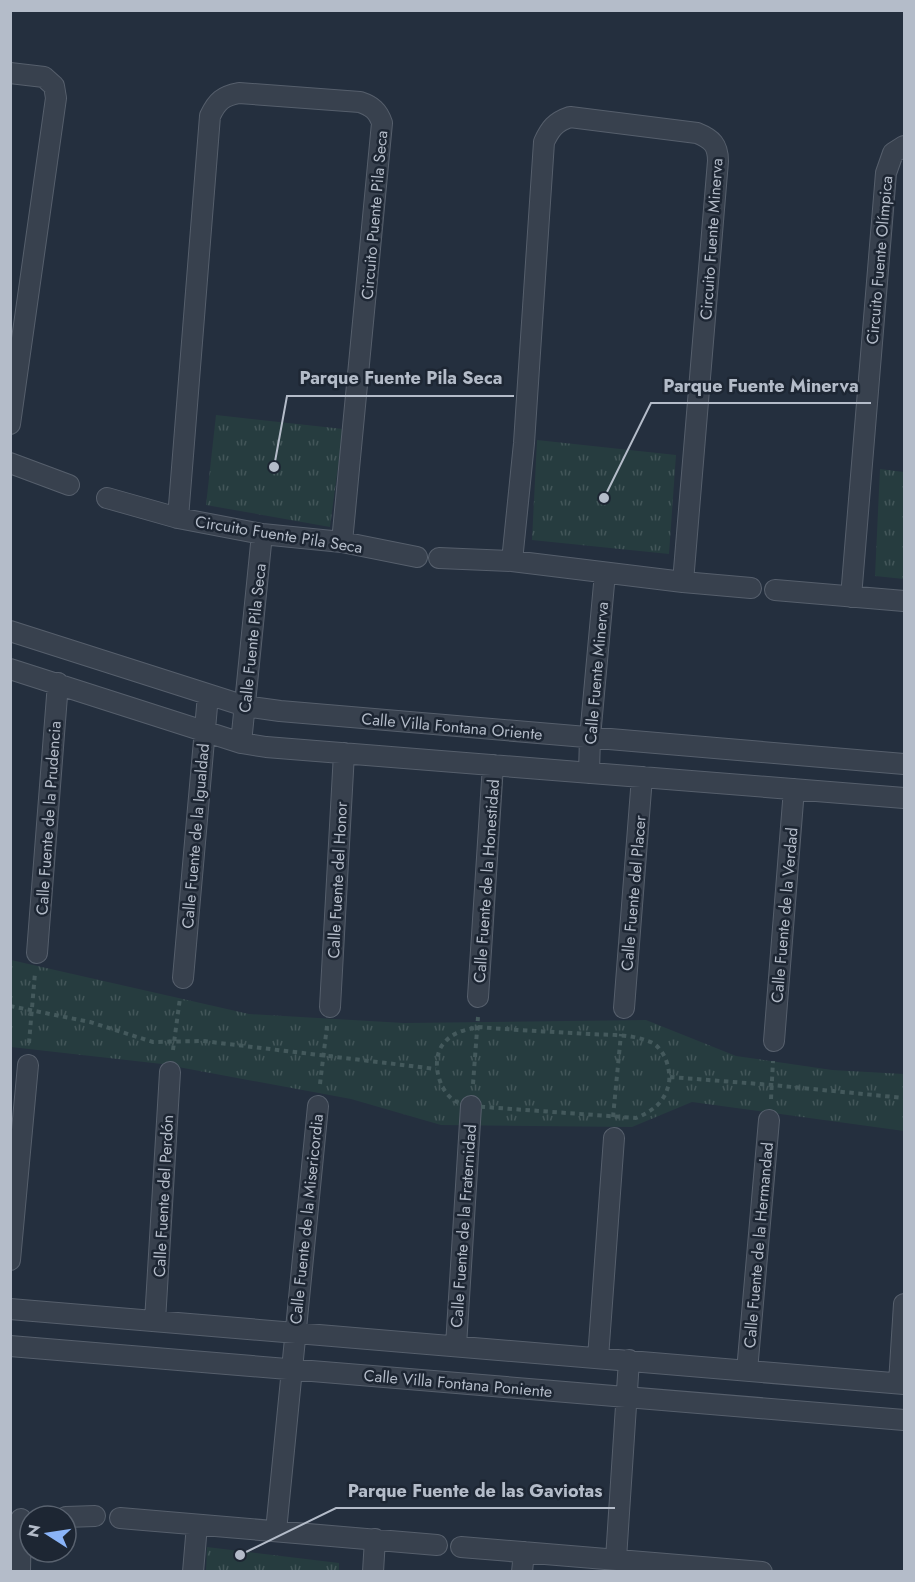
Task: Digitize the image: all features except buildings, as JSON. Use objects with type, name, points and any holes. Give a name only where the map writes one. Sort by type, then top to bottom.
[{"type":"street","points":[[10,73],[44,77],[54,86],[56,98],[10,424]]},
{"type":"street","name":"Circuito Puente Pila Seca","points":[[178,518],[210,116],[221,98],[239,93],[360,102],[371,105],[382,123],[342,542]]},
{"type":"street","name":"Circuito Fuente Minerva","points":[[512,561],[525,431],[544,142],[555,123],[570,117],[697,132],[715,144],[718,161],[683,582]]},
{"type":"street","name":"Circuito Fuente Olímpica","points":[[851,597],[886,173],[893,153],[904,146]]},
{"type":"street","points":[[10,463],[69,485]]},
{"type":"street","name":"Circuito Fuente Pila Seca","points":[[107,498],[178,518],[262,534],[342,542],[417,557]]},
{"type":"street","name":"Calle Fuente Pila Seca","points":[[241,743],[262,534]]},
{"type":"street","points":[[439,558],[512,561],[751,588]]},
{"type":"street","name":"Calle Fuente Minerva","points":[[589,773],[590,737],[605,573]]},
{"type":"street","points":[[775,590],[904,601]]},
{"type":"street","name":"Calle Villa Fontana Oriente","points":[[10,631],[245,706],[280,711],[904,764]]},
{"type":"street","points":[[10,669],[241,743],[904,798]]},
{"type":"street","name":"Calle Fuente de la Prudencia","points":[[37,953],[58,683]]},
{"type":"street","name":"Calle Fuente de la Igualdad","points":[[183,978],[208,695]]},
{"type":"street","name":"Calle Fuente del Honor","points":[[330,1007],[344,753]]},
{"type":"street","name":"Calle Fuente de la Honestidad","points":[[478,997],[493,765]]},
{"type":"street","name":"Calle Fuente del Placer","points":[[624,1008],[642,777]]},
{"type":"street","name":"Calle Fuente de la Verdad","points":[[774,1041],[794,789]]},
{"type":"street","points":[[10,1260],[28,1065]]},
{"type":"street","name":"Calle Fuente del Perdón","points":[[155,1321],[170,1072]]},
{"type":"street","name":"Calle Fuente de la Misericordia","points":[[276,1531],[318,1106]]},
{"type":"street","name":"Calle Fuente de la Fraternidad","points":[[456,1346],[471,1106]]},
{"type":"street","name":"Calle Fuente de la Hermandad","points":[[747,1371],[769,1120]]},
{"type":"street","points":[[598,1358],[614,1138]]},
{"type":"street","points":[[10,1309],[902,1383],[904,1304]]},
{"type":"street","name":"Calle Villa Fontana Poniente","points":[[10,1346],[904,1420]]},
{"type":"street","points":[[616,1559],[629,1360]]},
{"type":"street","points":[[78,1517],[95,1516]]},
{"type":"street","points":[[120,1518],[437,1545]]},
{"type":"street","points":[[194,1572],[197,1525]]},
{"type":"street","points":[[373,1572],[375,1539]]},
{"type":"street","points":[[461,1546],[616,1559],[696,1569],[762,1572]]},
{"type":"street","points":[[522,1572],[524,1552]]},
{"type":"path","points":[[28,1065],[37,953]]},
{"type":"path","points":[[170,1072],[183,978]]},
{"type":"path","points":[[471,1106],[478,1027],[478,997]]},
{"type":"path","points":[[10,1006],[90,1022],[153,1041],[202,1041],[436,1069]]},
{"type":"path","points":[[318,1106],[330,1007]]},
{"type":"path","points":[[614,1138],[613,1118],[624,1008]]},
{"type":"path","points":[[478,1027],[621,1036],[650,1041],[668,1063],[670,1077],[667,1091],[660,1104],[649,1113],[636,1118],[471,1106],[455,1101],[447,1093],[436,1069],[437,1056],[443,1043],[457,1032],[478,1027]]},
{"type":"path","points":[[769,1120],[774,1041]]},
{"type":"path","points":[[670,1077],[904,1098]]},
{"type":"green space","points":[[216,415],[343,429],[330,527],[206,505]]},
{"type":"green space","points":[[537,440],[676,455],[669,554],[532,540]]},
{"type":"green space","points":[[880,469],[904,472],[904,579],[875,576]]},
{"type":"green space","points":[[11,960],[249,1014],[404,1023],[646,1020],[736,1056],[832,1070],[904,1074],[904,1131],[692,1102],[632,1127],[441,1125],[351,1099],[162,1064],[11,1047]]},
{"type":"green space","points":[[207,1547],[339,1563],[339,1571],[206,1571]]},
{"type":"place","name":"Parque Fuente Pila Seca","points":[[274,467]]},
{"type":"place","name":"Parque Fuente Minerva","points":[[604,498]]},
{"type":"place","name":"Parque Fuente de las Gaviotas","points":[[240,1555]]}]
